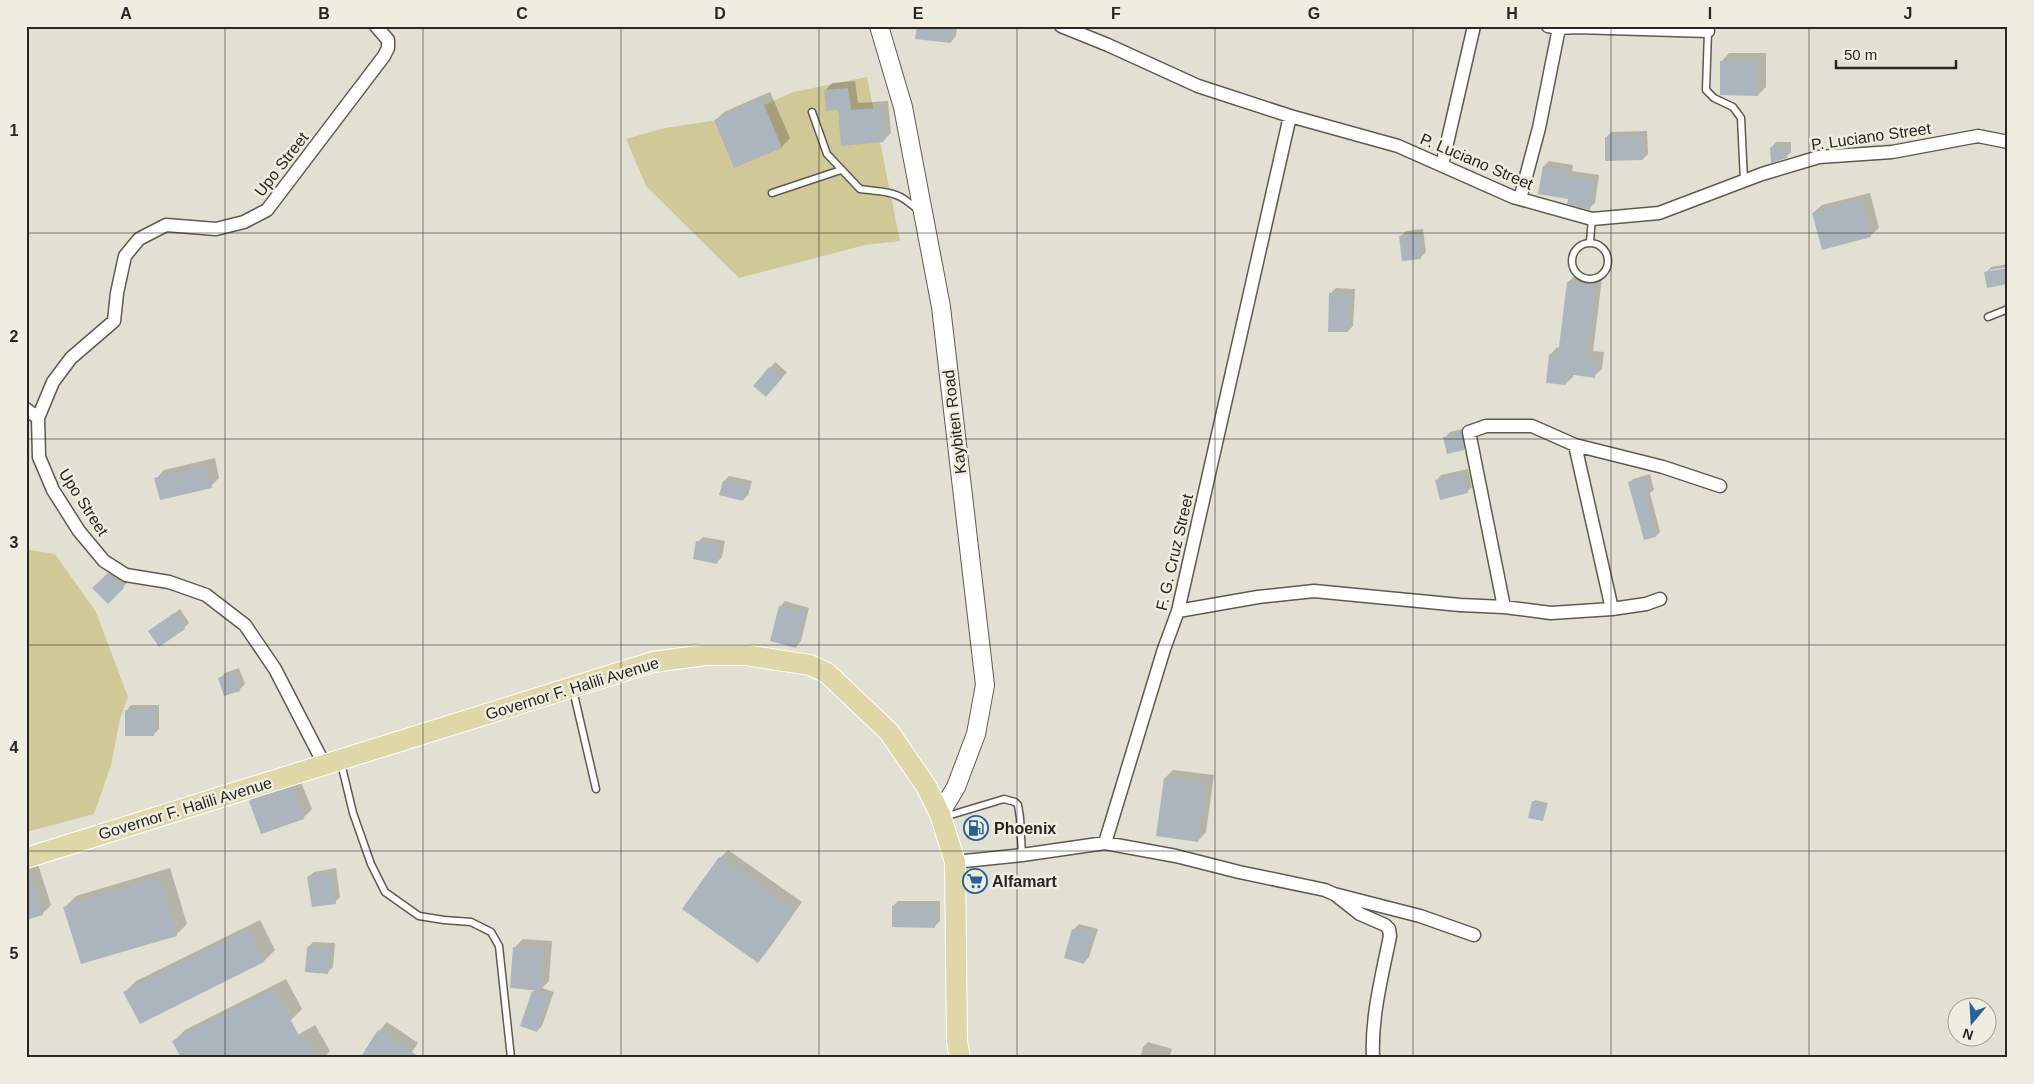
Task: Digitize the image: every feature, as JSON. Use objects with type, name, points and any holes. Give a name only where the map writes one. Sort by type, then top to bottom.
[{"type":"main road","name":"Governor F. Halili Avenue","points":[[26,858],[653,662],[706,655],[745,655],[810,665],[827,672],[889,732],[926,786],[940,816],[955,862],[957,1041],[960,1058]]},
{"type":"street","name":"Upo Street","points":[[332,762],[275,670],[244,625],[206,595],[169,582],[126,575],[104,561],[79,531],[53,490],[39,457],[38,418],[57,376],[72,358],[114,321],[117,293],[125,256],[139,239],[166,225],[216,229],[244,222],[267,210],[384,56],[388,48],[388,40],[376,26]]},
{"type":"street","name":"Kaybiten Road","points":[[879,26],[903,107],[941,307],[985,685],[976,734],[956,787],[940,816]]},
{"type":"street","name":"P. Luciano Street","points":[[1061,26],[1082,30],[1198,86],[1290,116],[1398,146],[1520,199],[1592,219],[1658,213],[1744,181],[1819,157],[1892,152],[1978,136],[2008,142]]},
{"type":"street","points":[[1442,165],[1474,26]]},
{"type":"street","points":[[1520,199],[1539,128],[1554,27],[1708,31]]},
{"type":"street","name":"F. G. Cruz Street","points":[[1105,843],[1164,649],[1178,611],[1290,116]]},
{"type":"street","points":[[26,409],[38,418]]},
{"type":"street","points":[[1504,607],[1469,432],[1486,426],[1532,426],[1575,445],[1663,467],[1720,486]]},
{"type":"street","points":[[1575,445],[1612,609]]},
{"type":"street","points":[[1178,611],[1258,597],[1314,590],[1460,605],[1504,607],[1551,614],[1612,609],[1646,604],[1660,599]]},
{"type":"street","points":[[955,862],[1105,843],[1176,856],[1239,872],[1325,890],[1420,916],[1474,935]]},
{"type":"street","points":[[1334,894],[1360,914],[1385,925],[1389,929],[1390,936],[1372,1040],[1373,1058]]},
{"type":"lane","points":[[1708,31],[1706,90],[1714,98],[1733,107],[1741,118],[1744,181]]},
{"type":"lane","points":[[812,112],[827,154],[860,190],[879,191],[902,198],[912,207],[924,212]]},
{"type":"lane","points":[[772,193],[841,170]]},
{"type":"lane","points":[[1590,242],[1592,219]]},
{"type":"lane","points":[[1590,242],[1603,246],[1609,258],[1606,271],[1596,279],[1583,278],[1573,269],[1571,256],[1574,251],[1578,245],[1590,242]]},
{"type":"lane","points":[[1988,317],[2008,309]]},
{"type":"lane","points":[[572,687],[596,789]]},
{"type":"lane","points":[[332,762],[371,864],[385,892],[419,916],[472,922],[491,932],[498,946],[511,1058]]},
{"type":"lane","points":[[940,816],[1004,799],[1015,802],[1018,805],[1020,818],[1022,855]]},
{"type":"shaded area","points":[[867,77],[900,241],[865,245],[739,278],[646,186],[626,139],[665,128],[738,117],[793,92]]},
{"type":"shaded area","points":[[26,545],[30,550],[55,554],[96,612],[128,697],[120,719],[111,765],[94,814],[26,832]]},
{"type":"building","points":[[917,26],[953,26],[951,43],[915,39]]},
{"type":"building","points":[[1720,61],[1758,61],[1758,96],[1720,95]]},
{"type":"building","points":[[848,88],[851,110],[881,108],[884,142],[841,146],[838,110],[826,111],[824,90]]},
{"type":"building","points":[[762,100],[782,148],[734,168],[714,120]]},
{"type":"building","points":[[1642,136],[1643,160],[1605,161],[1605,137]]},
{"type":"building","points":[[1786,146],[1787,158],[1771,163],[1770,147]]},
{"type":"building","points":[[1543,166],[1568,170],[1567,176],[1594,180],[1590,210],[1567,204],[1568,199],[1538,194]]},
{"type":"building","points":[[1861,200],[1871,237],[1822,250],[1812,213]]},
{"type":"building","points":[[1418,234],[1421,259],[1402,261],[1399,236]]},
{"type":"building","points":[[2008,268],[2008,284],[1987,288],[1984,272]]},
{"type":"building","points":[[1567,282],[1595,285],[1586,358],[1597,359],[1595,378],[1567,374],[1566,385],[1546,383],[1549,354],[1558,355]]},
{"type":"building","points":[[1329,293],[1350,294],[1348,332],[1328,332]]},
{"type":"building","points":[[769,367],[782,378],[766,397],[753,386]]},
{"type":"building","points":[[1461,433],[1464,450],[1447,454],[1443,437]]},
{"type":"building","points":[[206,466],[212,488],[160,500],[154,478]]},
{"type":"building","points":[[1463,474],[1468,493],[1440,500],[1435,480]]},
{"type":"building","points":[[1646,478],[1650,495],[1646,496],[1656,537],[1644,540],[1628,482]]},
{"type":"building","points":[[723,481],[747,486],[743,501],[719,495]]},
{"type":"building","points":[[696,541],[720,546],[717,564],[693,559]]},
{"type":"building","points":[[108,573],[124,588],[108,604],[92,588]]},
{"type":"building","points":[[779,606],[805,613],[796,648],[770,641]]},
{"type":"building","points":[[174,613],[185,629],[159,647],[148,631]]},
{"type":"building","points":[[234,673],[240,691],[224,696],[218,678]]},
{"type":"building","points":[[125,710],[154,710],[154,736],[125,736]]},
{"type":"building","points":[[1164,778],[1206,783],[1198,842],[1156,836]]},
{"type":"building","points":[[292,787],[304,819],[261,834],[249,801]]},
{"type":"building","points":[[1532,801],[1547,805],[1543,821],[1528,818]]},
{"type":"building","points":[[719,857],[795,911],[758,963],[682,909]]},
{"type":"building","points":[[26,872],[30,872],[43,915],[26,920]]},
{"type":"building","points":[[331,873],[336,904],[312,907],[307,877]]},
{"type":"building","points":[[159,878],[177,936],[81,964],[63,907]]},
{"type":"building","points":[[892,906],[935,906],[935,928],[892,927]]},
{"type":"building","points":[[1072,929],[1093,934],[1084,964],[1064,958]]},
{"type":"building","points":[[248,930],[264,962],[140,1024],[123,992]]},
{"type":"building","points":[[307,947],[330,948],[328,974],[305,972]]},
{"type":"building","points":[[513,947],[544,949],[541,991],[510,988]]},
{"type":"building","points":[[275,989],[300,1038],[304,1036],[316,1058],[181,1058],[172,1041]]},
{"type":"building","points":[[532,991],[549,998],[537,1032],[520,1026]]},
{"type":"building","points":[[378,1030],[421,1058],[360,1058]]},
{"type":"place","name":"Phoenix","points":[[976,828]]},
{"type":"place","name":"Alfamart","points":[[975,881]]}]
